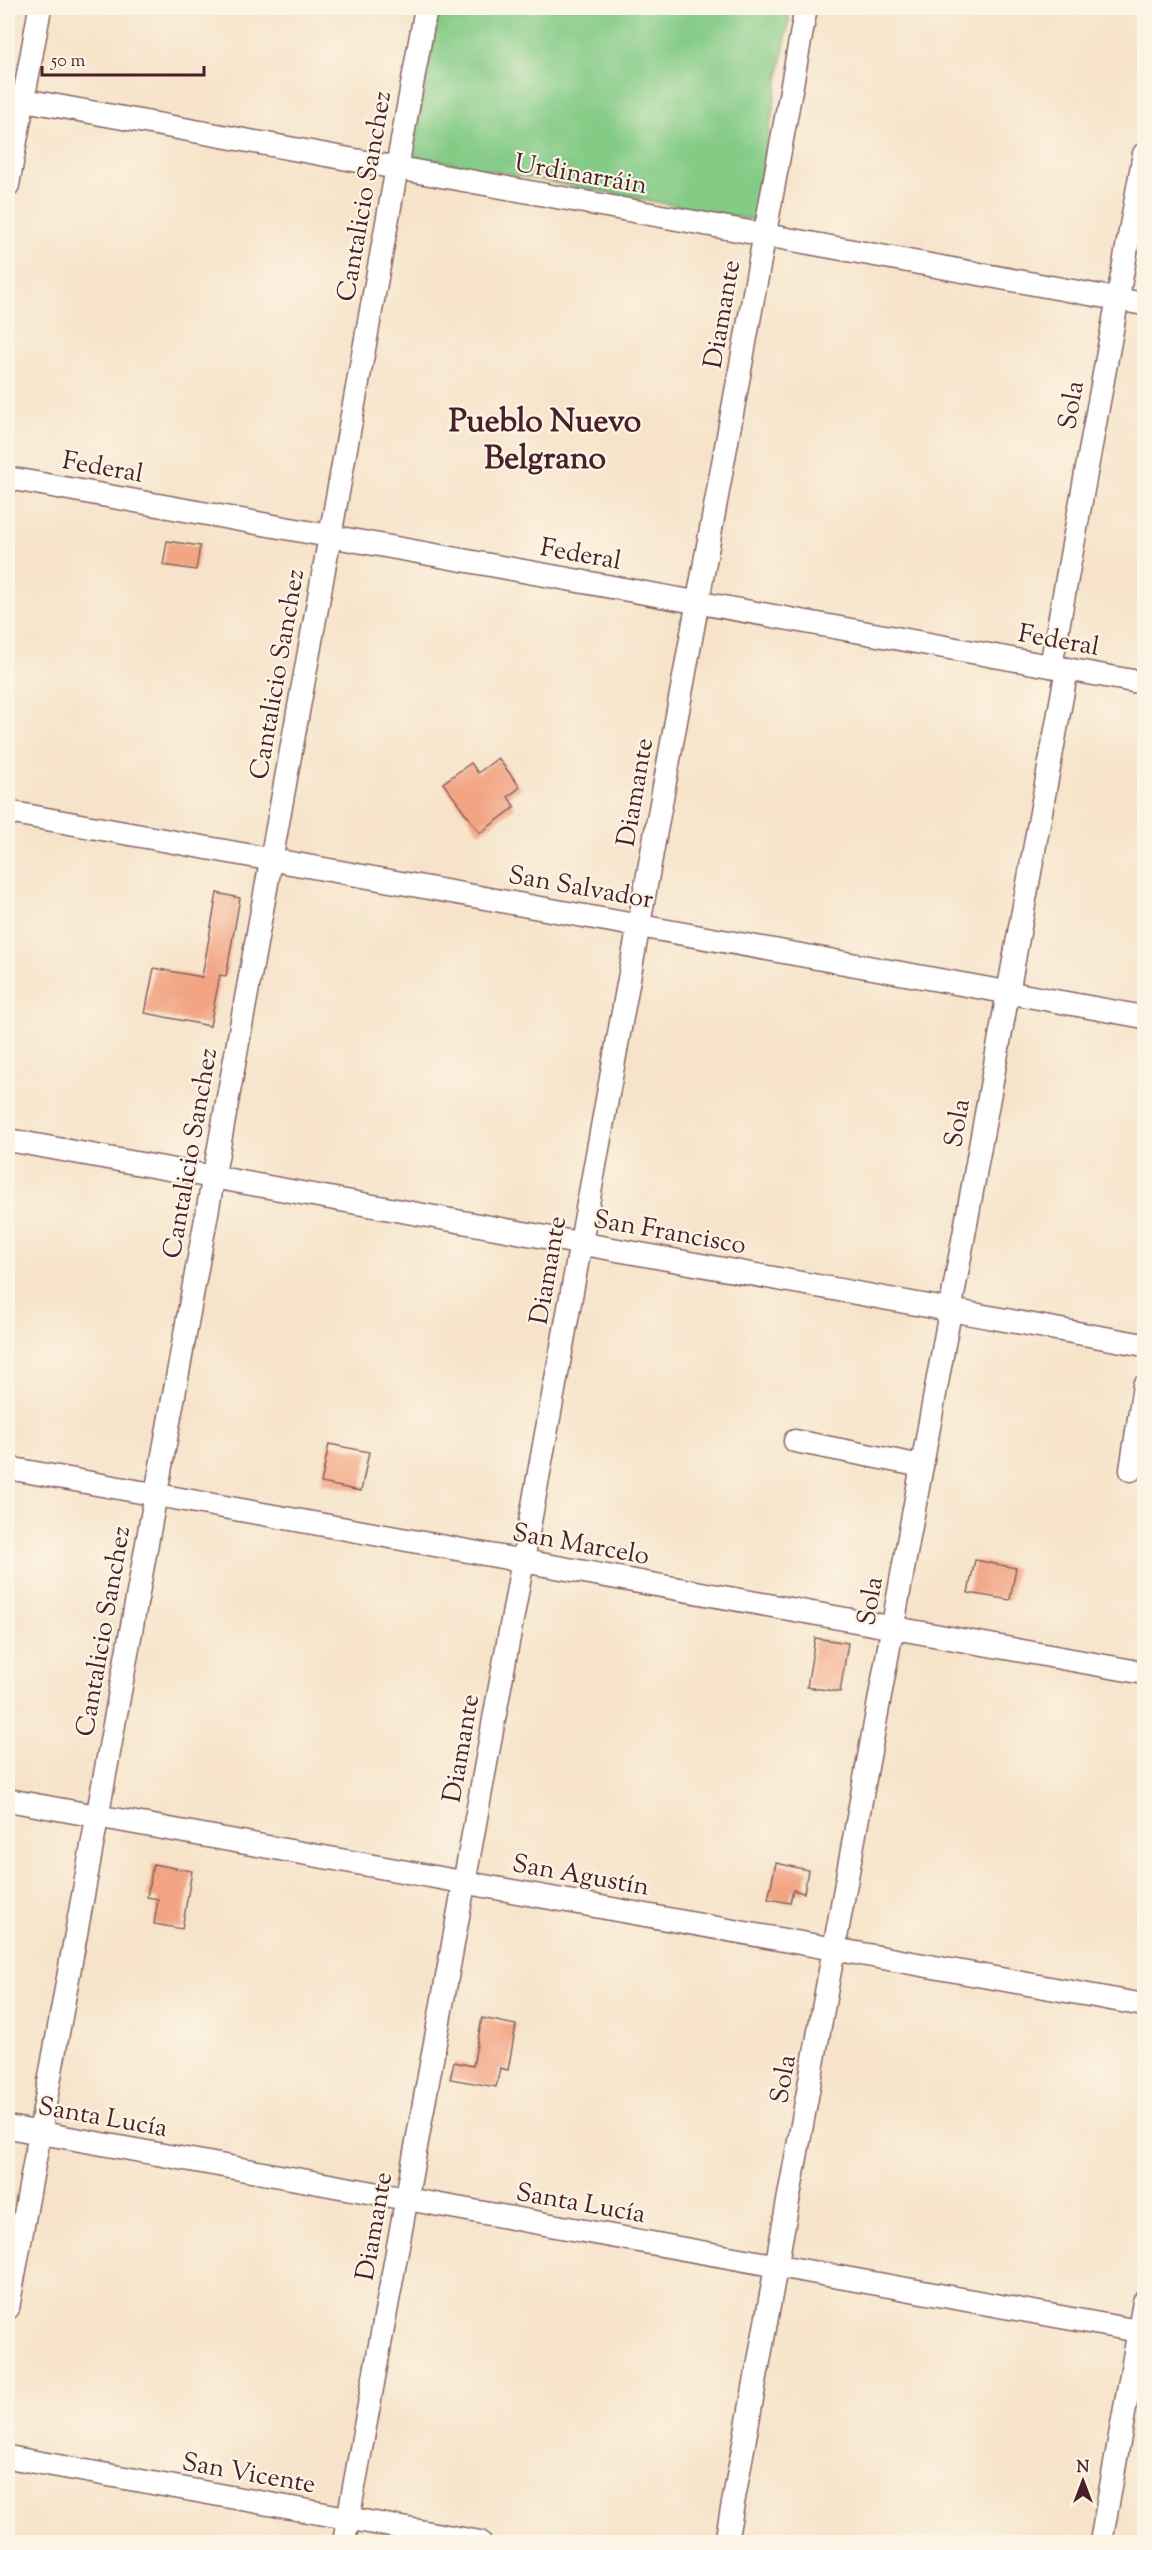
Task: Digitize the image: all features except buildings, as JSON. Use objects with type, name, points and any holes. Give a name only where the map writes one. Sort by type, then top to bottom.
[{"type":"street","points":[[8,185],[15,99],[40,8]]},
{"type":"street","name":"Cantalicio Sanchez","points":[[8,2308],[426,8]]},
{"type":"street","name":"Diamante","points":[[344,2542],[806,8]]},
{"type":"street","name":"Urdinarráin","points":[[15,99],[1144,304]]},
{"type":"street","name":"Sola","points":[[726,2542],[1009,992],[1118,300],[1144,154]]},
{"type":"street","name":"Federal","points":[[8,478],[1144,683]]},
{"type":"street","name":"San Salvador","points":[[8,812],[1144,1017]]},
{"type":"street","name":"San Francisco","points":[[8,1140],[1144,1345]]},
{"type":"street","points":[[1131,1470],[1144,1386]]},
{"type":"street","points":[[795,1441],[922,1466]]},
{"type":"street","name":"San Marcelo","points":[[8,1468],[1144,1673]]},
{"type":"street","name":"San Agustín","points":[[8,1800],[1144,2005]]},
{"type":"street","name":"Santa Lucía","points":[[8,2127],[1142,2332]]},
{"type":"street","points":[[1101,2542],[1142,2332],[1144,2302]]},
{"type":"street","name":"San Vicente","points":[[8,2457],[480,2542]]},
{"type":"green space","points":[[439,8],[791,8],[753,220],[412,156]]},
{"type":"district","name":"Pueblo Nuevo Belgrano","points":[[545,438]]}]
